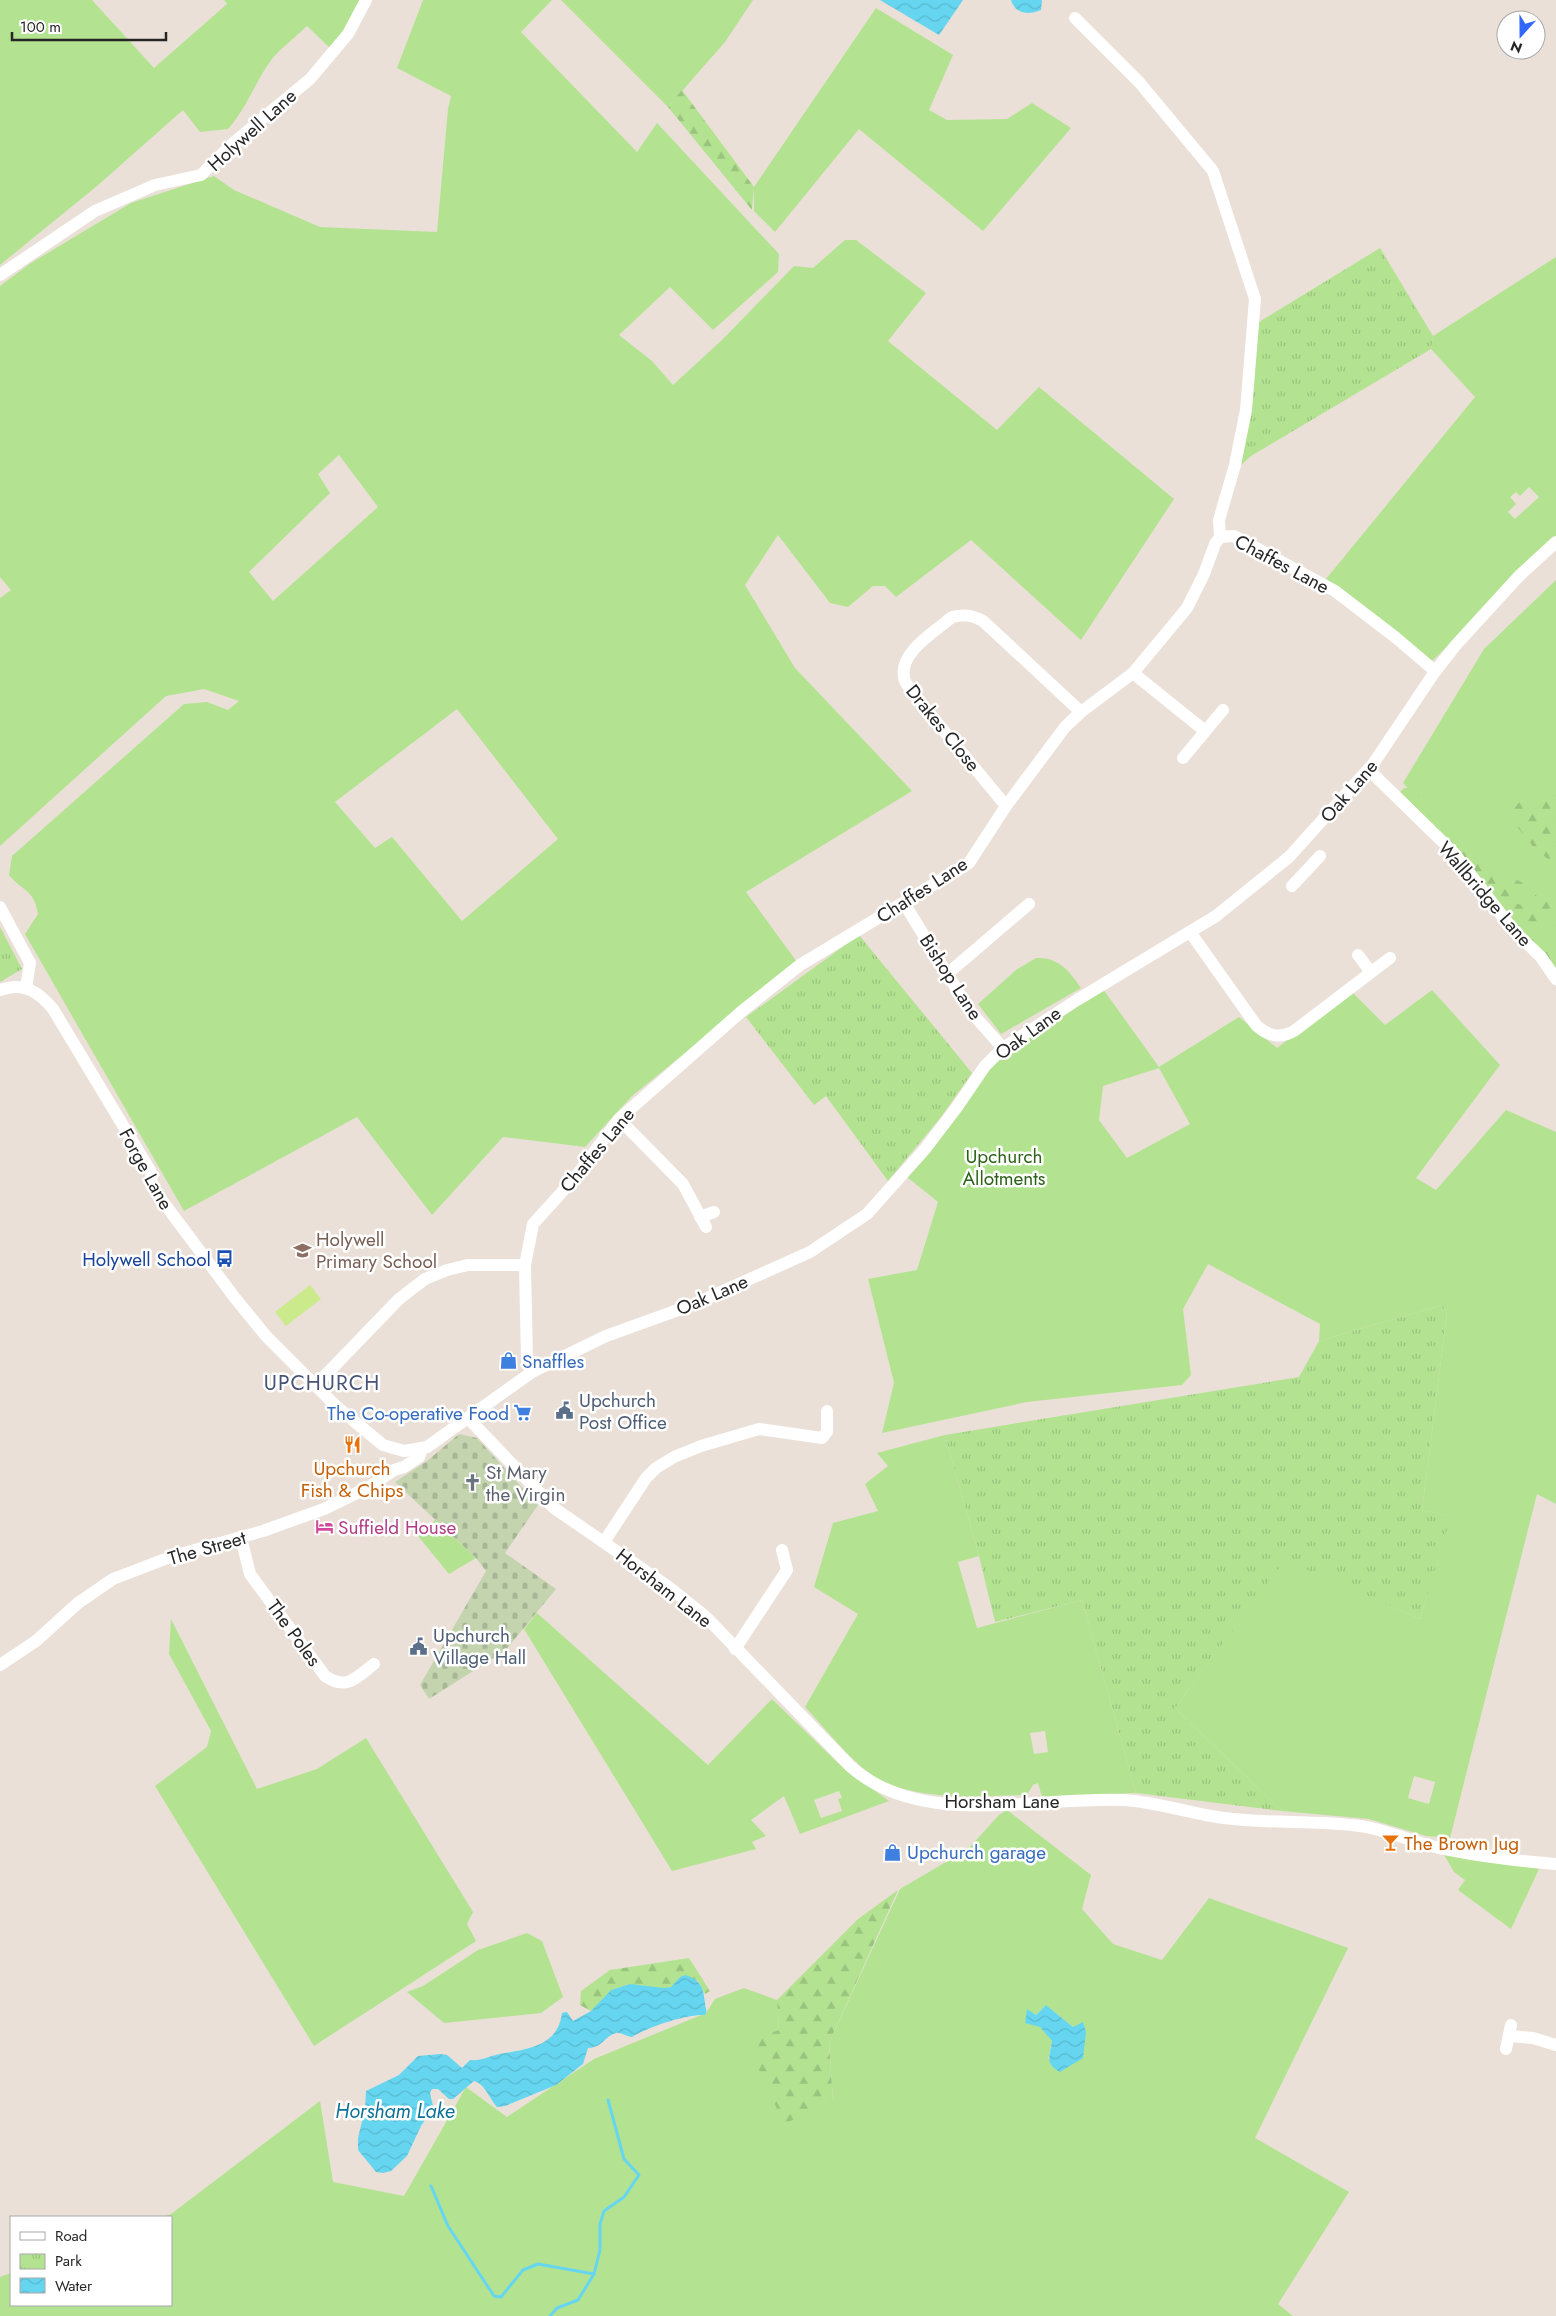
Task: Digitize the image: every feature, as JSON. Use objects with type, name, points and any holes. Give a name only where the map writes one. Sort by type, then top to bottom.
[{"type":"street","name":"Holywell Lane","points":[[0,275],[95,212],[155,185],[201,175],[232,144],[310,79],[348,34],[366,0]]},
{"type":"street","points":[[1075,18],[1139,82],[1213,171],[1255,299],[1246,410],[1235,465],[1219,520],[1220,537]]},
{"type":"street","name":"Chaffes Lane","points":[[532,1372],[527,1361],[525,1265],[534,1224],[572,1181],[619,1119],[742,1012],[800,965],[969,863],[1006,806],[1065,727],[1081,712],[1133,673],[1187,608],[1204,574],[1215,544],[1220,537],[1234,536],[1335,591],[1395,637],[1435,672]]},
{"type":"street","name":"Oak Lane","points":[[383,1445],[398,1451],[422,1448],[532,1372],[606,1336],[692,1305],[810,1252],[867,1214],[926,1149],[984,1066],[1003,1048],[1077,1000],[1226,909],[1289,857],[1369,770],[1435,672],[1473,626],[1556,542]]},
{"type":"street","name":"Drakes Close","points":[[1006,806],[911,692],[904,679],[903,669],[911,654],[952,617],[972,616],[983,621],[1081,712]]},
{"type":"street","points":[[1133,673],[1205,731]]},
{"type":"street","points":[[1183,758],[1223,710]]},
{"type":"street","name":"Wallbridge Lane","points":[[1369,770],[1454,853],[1508,924],[1540,957],[1556,980]]},
{"type":"street","points":[[1292,886],[1320,856]]},
{"type":"street","points":[[1289,857],[1306,871]]},
{"type":"street","name":"Bishop Lane","points":[[904,903],[946,975],[970,1011],[1003,1048]]},
{"type":"street","points":[[946,975],[1029,904]]},
{"type":"street","points":[[0,907],[29,960],[30,972],[26,988],[15,986],[0,990]]},
{"type":"street","points":[[1190,932],[1256,1025],[1265,1033],[1281,1037],[1294,1031],[1370,971],[1390,958]]},
{"type":"street","points":[[1358,955],[1370,971]]},
{"type":"street","name":"Forge Lane","points":[[26,988],[44,999],[67,1031],[102,1093],[151,1172],[152,1187],[235,1298],[274,1346],[315,1386],[383,1445]]},
{"type":"street","points":[[619,1119],[683,1184],[703,1222],[714,1212]]},
{"type":"street","points":[[315,1386],[399,1299],[426,1279],[447,1270],[468,1265],[525,1265]]},
{"type":"street","points":[[604,1542],[644,1481],[666,1461],[701,1446],[759,1429],[822,1438],[826,1432],[827,1411]]},
{"type":"street","name":"Horsham Lane","points":[[468,1418],[551,1505],[692,1605],[856,1771],[878,1786],[906,1796],[947,1803],[980,1805],[1125,1800],[1225,1818],[1362,1826],[1444,1849],[1514,1860],[1556,1864]]},
{"type":"street","name":"The Street","points":[[0,1665],[36,1641],[78,1603],[113,1579],[174,1556],[241,1538],[320,1512],[364,1490],[394,1470],[413,1462],[419,1456],[422,1448]]},
{"type":"street","points":[[394,1470],[398,1451]]},
{"type":"street","name":"The Poles","points":[[241,1538],[250,1574],[325,1676],[335,1683],[346,1683],[374,1664]]},
{"type":"street","points":[[735,1649],[787,1570],[782,1550]]},
{"type":"street","points":[[1506,2049],[1511,2031],[1556,2045]]},
{"type":"green space","points":[[0,0],[92,0],[154,68],[227,4],[224,0],[361,0],[357,11],[331,49],[307,26],[280,50],[266,67],[241,112],[228,129],[200,132],[183,110],[97,186],[0,265]]},
{"type":"green space","points":[[423,0],[552,0],[521,32],[637,152],[657,123],[779,254],[778,272],[713,330],[670,287],[619,335],[652,361],[673,385],[723,339],[794,266],[813,268],[845,240],[856,240],[926,293],[888,341],[997,430],[1039,387],[1174,499],[1081,640],[971,540],[896,597],[885,586],[873,586],[848,607],[830,603],[778,535],[745,585],[795,668],[912,791],[746,892],[797,962],[632,1096],[585,1147],[503,1137],[432,1215],[357,1117],[184,1211],[25,934],[38,914],[36,906],[31,895],[9,875],[12,856],[184,704],[207,702],[228,710],[239,701],[204,689],[166,696],[0,846],[0,598],[11,590],[0,577],[0,286],[31,263],[131,203],[214,176],[234,190],[320,227],[437,232],[448,109],[451,96],[397,68]],"holes":[[[339,455],[378,507],[273,601],[249,572],[330,493],[318,474]],[[457,709],[558,839],[462,921],[392,837],[375,848],[335,802]]]},
{"type":"green space","points":[[561,0],[753,0],[725,42],[668,107]]},
{"type":"green space","points":[[876,8],[953,55],[929,110],[947,120],[1007,119],[1032,103],[1071,128],[983,231],[859,129],[775,232],[754,211],[754,187]]},
{"type":"green space","points":[[682,90],[754,187],[752,210],[668,107]]},
{"type":"green space","points":[[1380,248],[1433,336],[1431,349],[1251,456],[1241,465],[1259,322]]},
{"type":"green space","points":[[1556,257],[1556,541],[1432,661],[1326,579],[1475,397],[1431,349],[1433,336]],"holes":[[[1529,487],[1539,497],[1515,519],[1508,512],[1516,504],[1510,497],[1516,492],[1520,496]]]},
{"type":"green space","points":[[1556,580],[1556,973],[1488,877],[1403,783],[1484,649]]},
{"type":"green space","points":[[1404,788],[1411,788],[1463,840],[1481,853],[1491,875],[1499,881],[1505,877],[1508,881],[1514,879],[1524,883],[1525,894],[1516,903],[1538,912],[1535,895],[1542,894],[1549,900],[1554,913],[1556,913],[1556,923],[1544,920],[1541,930],[1544,939],[1556,956],[1556,969],[1528,939],[1460,852],[1400,792]]},
{"type":"green space","points":[[1556,792],[1556,865],[1535,849],[1510,818],[1514,808],[1525,796],[1541,805],[1548,793]]},
{"type":"green space","points":[[0,927],[22,969],[0,982]]},
{"type":"green space","points":[[859,935],[972,1073],[941,1117],[888,1181],[826,1096],[814,1105],[746,1017]]},
{"type":"green space","points":[[1036,958],[1051,960],[1063,966],[1081,988],[1001,1034],[978,1004],[1016,970]]},
{"type":"green space","name":"Upchurch Allotments","points":[[1103,989],[1159,1067],[1239,1017],[1277,1048],[1351,991],[1385,1025],[1432,990],[1500,1065],[1416,1178],[1436,1190],[1506,1110],[1556,1132],[1556,1504],[1537,1494],[1450,1838],[1426,1836],[1369,1819],[1282,1811],[1175,1708],[1285,1559],[1420,1619],[1450,1516],[1422,1510],[1447,1313],[1442,1305],[1319,1341],[1320,1324],[1208,1264],[1183,1309],[1191,1375],[1182,1385],[1027,1402],[882,1433],[894,1383],[868,1279],[917,1270],[938,1202],[907,1177],[981,1079],[1004,1054]],"holes":[[[1159,1068],[1190,1124],[1127,1158],[1099,1120],[1103,1086]],[[1414,1776],[1435,1782],[1429,1804],[1408,1798]]]},
{"type":"green space","points":[[310,1285],[321,1299],[286,1326],[275,1312]]},
{"type":"green space","points":[[1442,1305],[1447,1313],[1422,1510],[1451,1516],[1420,1619],[1285,1560],[1175,1708],[1282,1811],[1136,1793],[1082,1600],[995,1622],[979,1556],[945,1435],[1299,1377],[1319,1341]]},
{"type":"green space","points":[[459,1434],[477,1438],[538,1505],[505,1553],[556,1589],[505,1651],[429,1699],[420,1685],[486,1571],[476,1558],[395,1482],[427,1461]]},
{"type":"green space","points":[[945,1435],[979,1556],[958,1562],[977,1628],[1082,1600],[1136,1793],[1042,1797],[1038,1783],[1033,1785],[1027,1795],[956,1796],[920,1793],[903,1789],[886,1783],[865,1770],[805,1707],[858,1614],[814,1587],[833,1523],[878,1511],[865,1484],[888,1466],[877,1453]],"holes":[[[1045,1731],[1048,1752],[1034,1754],[1030,1733]]]},
{"type":"green space","points":[[435,1520],[476,1558],[449,1574],[418,1536]]},
{"type":"green space","points":[[537,1613],[708,1765],[772,1699],[839,1764],[889,1801],[800,1834],[784,1796],[751,1820],[766,1836],[752,1842],[756,1849],[672,1871],[524,1629]],"holes":[[[839,1791],[842,1798],[838,1799],[842,1811],[821,1818],[814,1800]]]},
{"type":"green space","points":[[171,1619],[257,1789],[317,1769],[366,1738],[473,1912],[467,1924],[476,1941],[314,2046],[155,1786],[207,1747],[211,1731],[169,1654]]},
{"type":"green space","points":[[1007,1810],[1091,1875],[1082,1909],[1113,1944],[1162,1960],[1209,1898],[1348,1948],[1255,2138],[1349,2192],[1278,2304],[1293,2316],[0,2316],[0,2277],[10,2273],[10,2306],[172,2306],[172,2216],[166,2216],[171,2214],[320,2101],[333,2182],[404,2196],[466,2087],[507,2117],[594,2059],[706,2013],[715,1999],[744,1988],[777,2000],[779,2030],[747,2043],[833,2100],[829,2043],[900,1889],[968,1849],[999,1815]],"holes":[[[1046,2005],[1073,2027],[1048,2060],[1052,2041],[1027,2010],[1036,2015]]]},
{"type":"green space","points":[[1443,1853],[1539,1869],[1511,1929],[1458,1890],[1465,1880],[1454,1872]]},
{"type":"green space","points":[[898,1890],[829,2043],[833,2101],[784,2124],[746,2042],[779,2030],[777,2000],[858,1919]]},
{"type":"green space","points":[[527,1933],[542,1941],[563,1997],[541,2013],[444,2023],[407,1992],[423,1986],[478,1950]]},
{"type":"green space","points":[[689,1958],[710,1991],[705,1994],[698,1981],[680,1977],[672,1987],[591,2011],[580,2005],[581,1991],[610,1970]]},
{"type":"water","points":[[880,0],[963,0],[939,35]]},
{"type":"water","points":[[1011,0],[1042,0],[1041,10],[1032,13],[1019,11]]},
{"type":"water","name":"Horsham Lake","points":[[686,1975],[701,1986],[706,2011],[705,2015],[667,2022],[632,2037],[616,2033],[597,2046],[588,2048],[583,2064],[556,2085],[505,2106],[497,2107],[484,2088],[474,2081],[453,2099],[449,2099],[438,2089],[432,2089],[430,2093],[433,2106],[431,2111],[421,2126],[407,2156],[391,2171],[376,2172],[358,2150],[358,2138],[365,2109],[366,2091],[399,2075],[418,2056],[447,2055],[462,2068],[470,2060],[531,2048],[555,2033],[562,2013],[567,2012],[573,2021],[591,2011],[611,1990],[630,1984],[664,1988],[671,1987],[680,1977]]},
{"type":"water","points":[[1046,2005],[1073,2027],[1083,2022],[1086,2032],[1083,2058],[1060,2072],[1055,2069],[1049,2059],[1052,2041],[1040,2027],[1025,2023],[1027,2009],[1036,2015]]},
{"type":"waterway","points":[[550,2316],[557,2308],[578,2300],[594,2274],[600,2250],[600,2224],[604,2211],[624,2197],[639,2175],[624,2159],[608,2100]]},
{"type":"waterway","points":[[431,2186],[448,2226],[494,2296],[501,2297],[523,2270],[538,2264],[594,2274]]},
{"type":"place","name":"Holywell Primary School","points":[[302,1250]]},
{"type":"place","name":"Holywell School","points":[[225,1259]]},
{"type":"place","name":"Snaffles","points":[[508,1361]]},
{"type":"place","name":"Upchurch Post Office","points":[[565,1411]]},
{"type":"place","name":"The Co-operative Food","points":[[523,1413]]},
{"type":"place","name":"Upchurch Fish & Chips","points":[[352,1445]]},
{"type":"place","name":"St Mary the Virgin","points":[[472,1483]]},
{"type":"place","name":"Suffield House","points":[[324,1527]]},
{"type":"place","name":"Upchurch Village Hall","points":[[419,1646]]},
{"type":"place","name":"The Brown Jug","points":[[1390,1843]]},
{"type":"place","name":"Upchurch garage","points":[[893,1852]]},
{"type":"district","name":"UPCHURCH","points":[[322,1383]]}]
